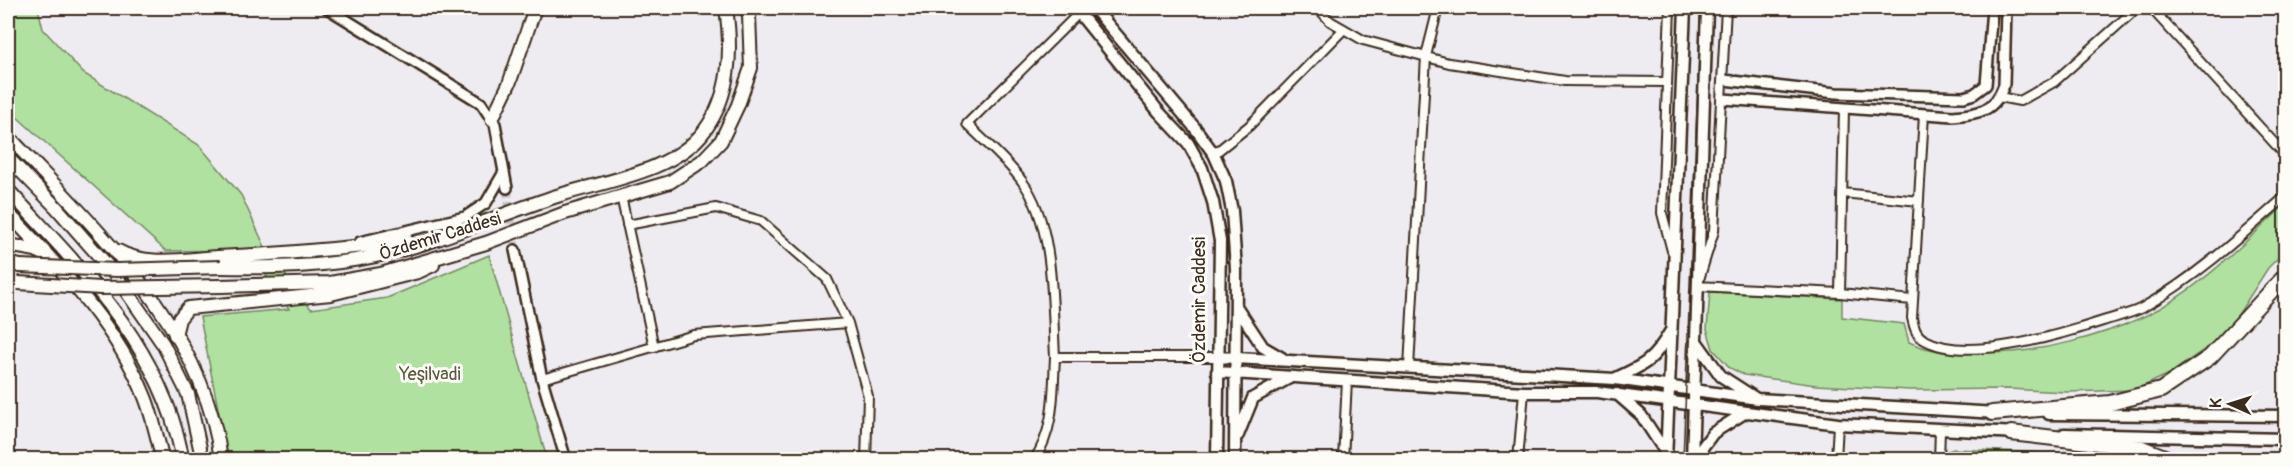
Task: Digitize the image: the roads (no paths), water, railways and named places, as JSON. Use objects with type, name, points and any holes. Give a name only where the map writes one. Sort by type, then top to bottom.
[{"type":"highway","points":[[1992,413],[2110,403],[2161,390],[2210,357],[2286,275]]},
{"type":"highway","points":[[2011,433],[2142,448],[2172,459]]},
{"type":"main road","points":[[492,119],[509,84],[535,8]]},
{"type":"main road","name":"Özdemir Caddesi","points":[[14,265],[117,270],[325,265],[377,256],[444,237],[557,196],[646,170],[690,146],[705,130],[723,95],[731,56],[726,8]]},
{"type":"main road","name":"Özdemir Caddesi","points":[[13,282],[101,288],[330,283],[381,274],[458,252],[565,213],[670,182],[702,161],[721,141],[738,105],[751,68],[749,15],[746,8]]},
{"type":"main road","name":"Özdemir Caddesi","points":[[1094,8],[1214,154],[1226,181],[1232,211],[1236,306],[1234,459]]},
{"type":"main road","points":[[1666,457],[1684,8]]},
{"type":"main road","points":[[1692,459],[1707,8]]},
{"type":"main road","name":"Özdemir Caddesi","points":[[1077,10],[1159,112],[1188,143],[1202,168],[1213,202],[1220,241],[1217,459]]},
{"type":"main road","points":[[8,136],[114,249],[175,335],[204,387],[219,456]]},
{"type":"main road","points":[[8,158],[56,207],[113,272],[164,345],[188,394],[200,448]]},
{"type":"main road","points":[[8,190],[98,287],[134,338],[167,401],[181,452]]},
{"type":"main road","points":[[8,213],[53,260],[114,338],[145,397],[163,459]]},
{"type":"main road","points":[[114,249],[128,257],[140,260],[314,253],[444,237]]},
{"type":"main road","points":[[8,245],[36,250],[53,260]]},
{"type":"main road","points":[[175,335],[179,319],[188,308],[331,294],[418,272],[458,252]]},
{"type":"main road","points":[[1236,306],[1263,347],[1285,360]]},
{"type":"main road","points":[[1615,379],[1648,363],[1659,351],[1672,329]]},
{"type":"main road","points":[[1695,339],[1721,376],[1758,399]]},
{"type":"main road","points":[[1218,357],[1615,379],[1758,399],[1992,413],[2286,416]]},
{"type":"main road","points":[[1217,372],[1524,392],[1617,394],[1838,424],[2011,433],[2286,439]]},
{"type":"main road","points":[[1235,440],[1253,398],[1291,377]]},
{"type":"main road","points":[[1617,394],[1641,416],[1666,457]]},
{"type":"main road","points":[[1692,459],[1713,434],[1746,412]]},
{"type":"street","points":[[327,8],[481,103],[495,124],[507,188]]},
{"type":"street","points":[[1318,8],[1330,21],[1363,40],[1449,63],[1565,81],[1667,82]]},
{"type":"street","points":[[1409,368],[1426,56],[1438,8]]},
{"type":"street","points":[[1670,8],[1662,213],[1675,263]]},
{"type":"street","points":[[1726,8],[1723,99],[1714,231],[1697,286],[1840,292],[1912,300]]},
{"type":"street","points":[[1724,80],[1836,93],[1964,97],[1974,94],[1986,85],[1989,73],[1992,8]]},
{"type":"street","points":[[1723,99],[1924,114],[1972,115],[1985,112],[1999,97],[2004,85],[2007,8]]},
{"type":"street","points":[[1999,97],[2020,101],[2054,82],[2137,8]]},
{"type":"street","points":[[2151,8],[2286,156]]},
{"type":"street","points":[[1034,459],[1047,434],[1052,410],[1055,357],[1045,237],[1023,181],[967,124],[1077,10]]},
{"type":"street","points":[[1214,154],[1250,126],[1344,29]]},
{"type":"street","points":[[1738,100],[1740,82]]},
{"type":"street","points":[[1840,292],[1844,109]]},
{"type":"street","points":[[1924,114],[1912,300],[1914,326],[1918,336],[1944,346],[1983,349],[2053,337],[2139,309],[2198,273],[2286,196]]},
{"type":"street","points":[[314,253],[465,217],[486,203],[504,172]]},
{"type":"street","points":[[1843,193],[1918,201]]},
{"type":"street","points":[[621,196],[654,347]]},
{"type":"street","points":[[627,225],[716,208],[761,221],[826,279],[848,323],[868,396],[866,459]]},
{"type":"street","points":[[515,250],[542,379],[566,459]]},
{"type":"street","points":[[542,379],[694,335],[848,323]]},
{"type":"street","points":[[1055,357],[1218,357]]},
{"type":"street","points":[[1343,459],[1347,380]]},
{"type":"street","points":[[1518,459],[1524,392]]},
{"type":"street","points":[[1836,459],[1838,424]]},
{"type":"street","points":[[1939,459],[1940,429]]},
{"type":"tunnel","points":[[507,188],[515,250]]},
{"type":"tram line","points":[[1683,460],[1701,8]]},
{"type":"park label","name":"Yeşilvadi","points":[[430,374]]}]
